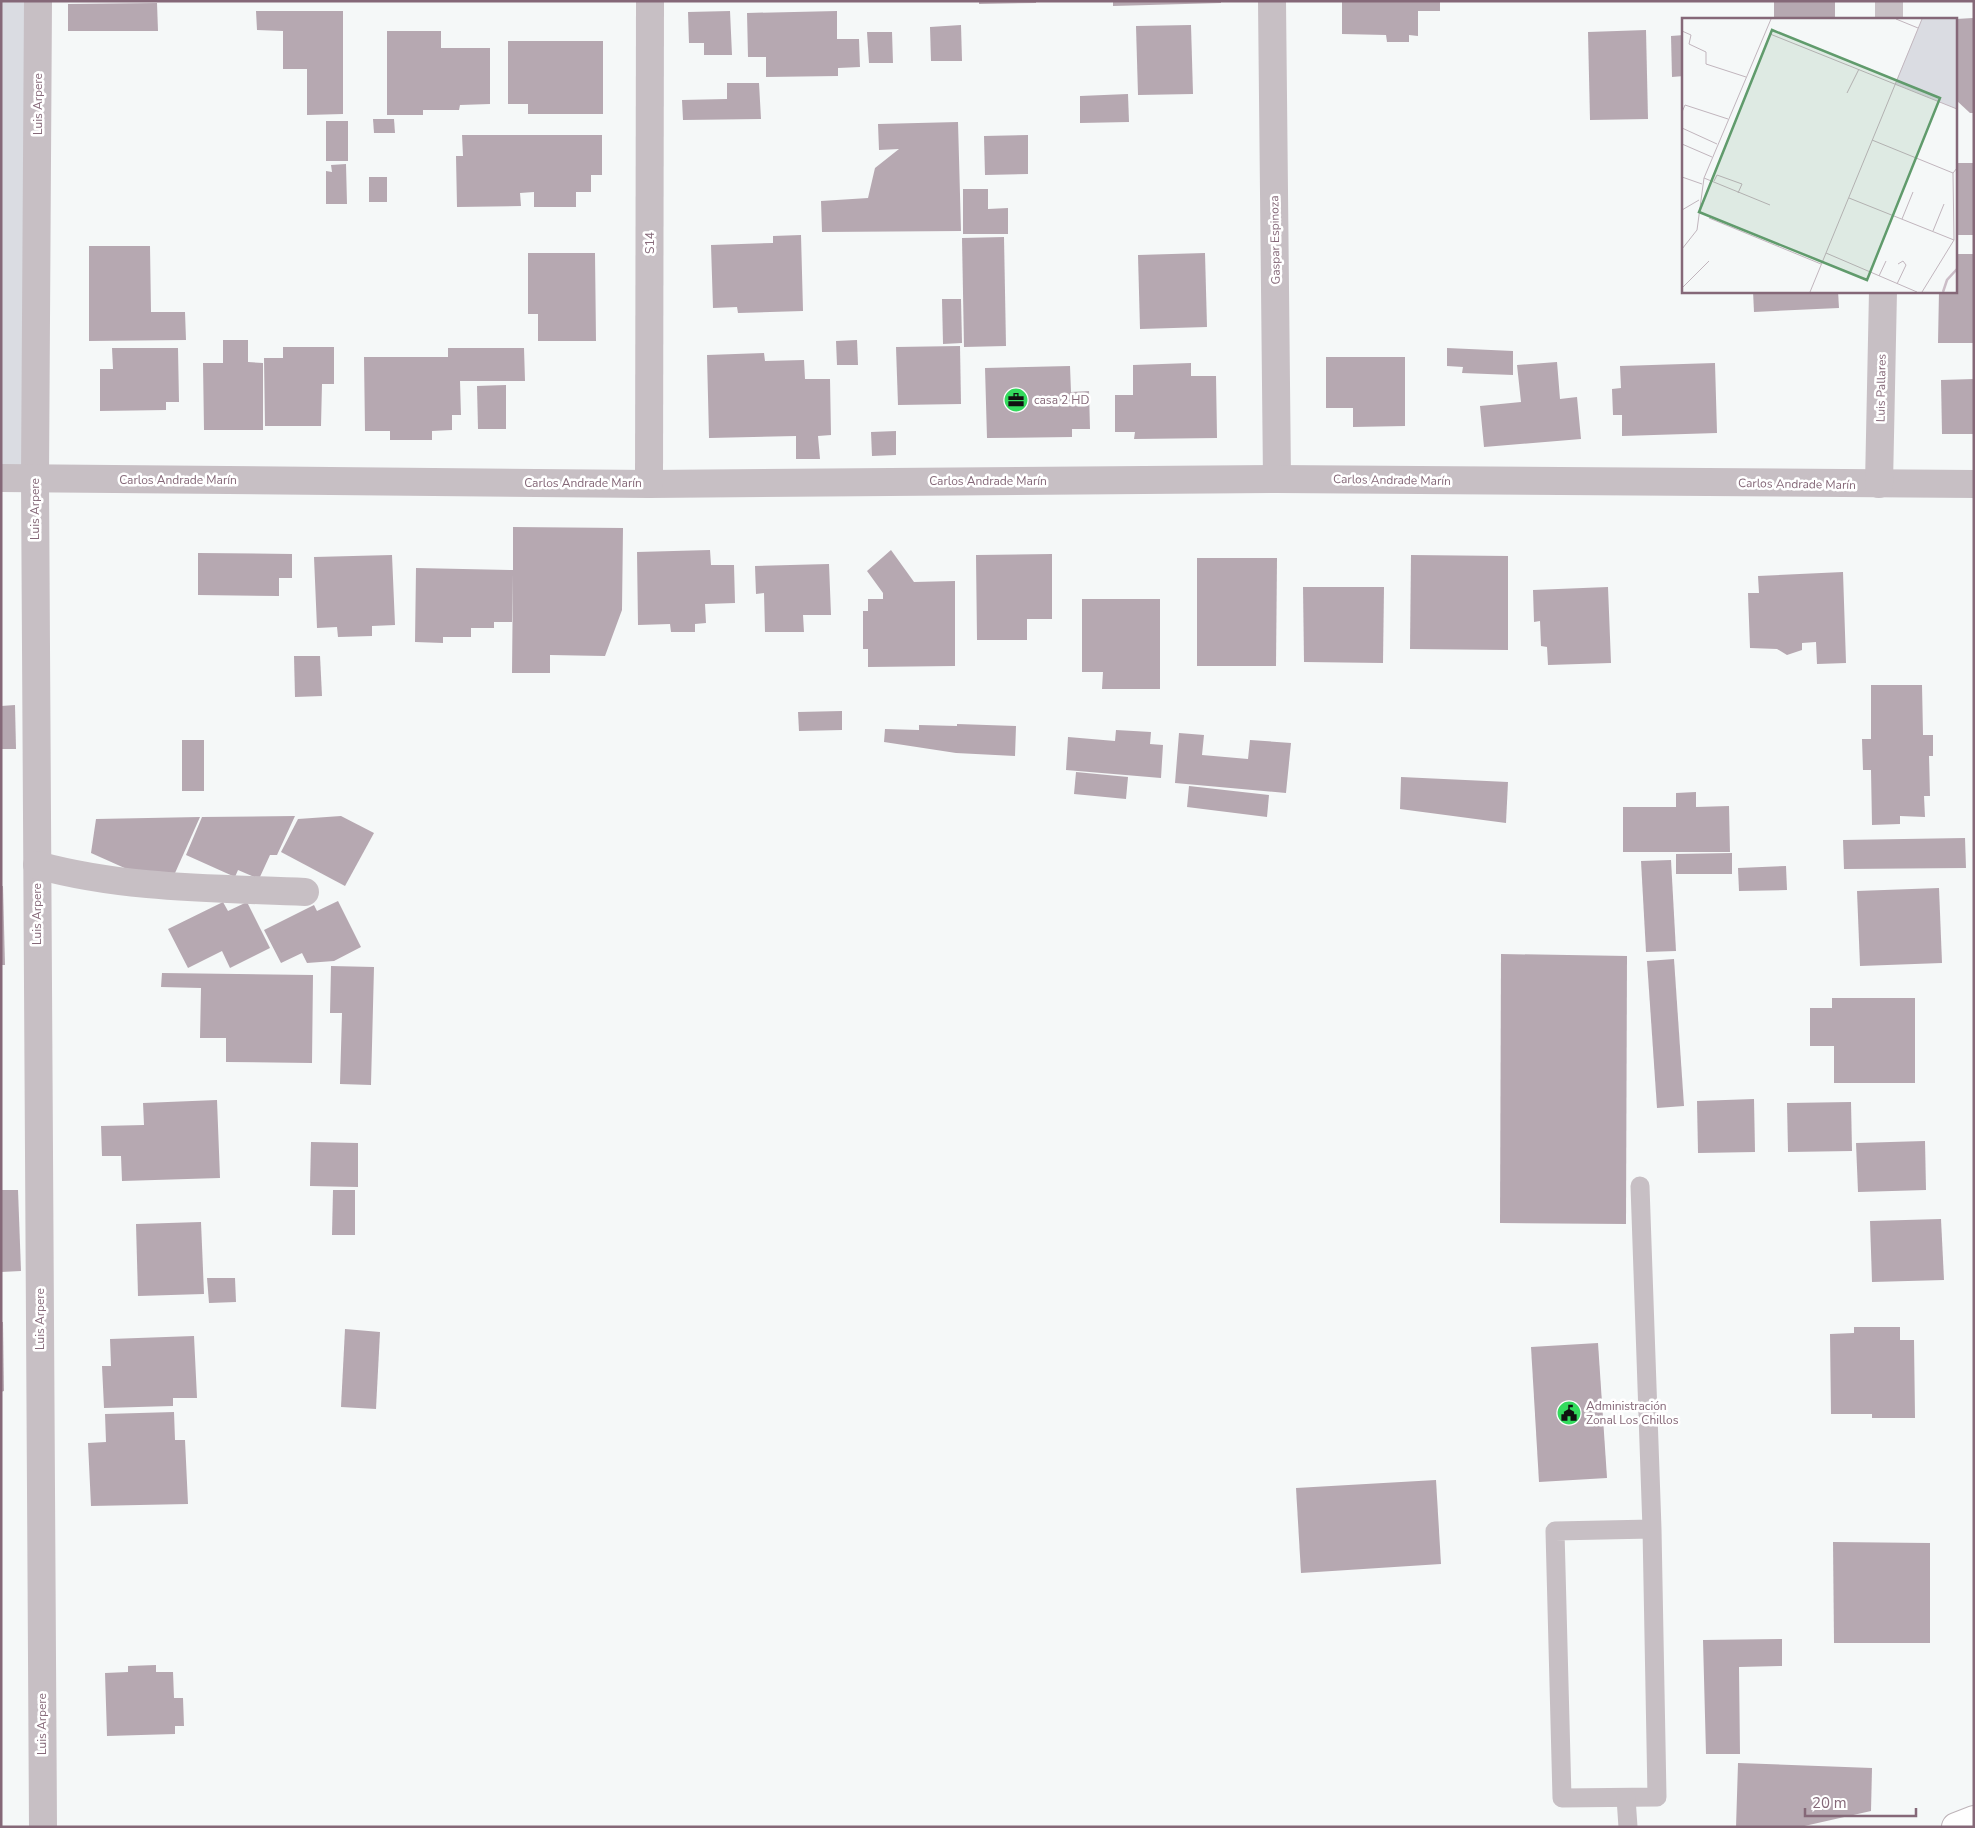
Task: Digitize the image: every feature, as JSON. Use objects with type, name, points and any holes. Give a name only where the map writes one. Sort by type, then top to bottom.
[{"type":"street","name":"Luis Arpere","points":[[38,1],[35,479],[42,1827]]},
{"type":"street","name":"S14","points":[[649,484],[650,1]]},
{"type":"street","name":"Gaspar Espinoza","points":[[1272,1],[1277,479]]},
{"type":"street","points":[[1888,18],[1889,1]]},
{"type":"street","name":"Luis Pallares","points":[[1879,484],[1883,292]]},
{"type":"street","name":"Carlos Andrade Marín","points":[[1,478],[649,484],[1277,479],[1974,484]]},
{"type":"street","points":[[37,865],[79,877],[157,885],[305,892]]},
{"type":"street","points":[[1956,1827],[1974,1820]]},
{"type":"lane","points":[[1640,1186],[1652,1529],[1657,1796],[1562,1798],[1555,1530],[1652,1529]]},
{"type":"lane","points":[[1626,1798],[1628,1827]]},
{"type":"shaded area","points":[[1,1],[38,1],[35,479],[1,478]]},
{"type":"building","points":[[979,1],[1036,1],[1036,3],[979,4]]},
{"type":"building","points":[[1113,1],[1221,1],[1221,3],[1113,6]]},
{"type":"building","points":[[1342,1],[1440,1],[1440,11],[1418,11],[1418,36],[1409,35],[1409,42],[1387,42],[1386,35],[1342,34]]},
{"type":"building","points":[[1774,1],[1835,1],[1835,18],[1774,18]]},
{"type":"building","points":[[157,3],[158,31],[68,31],[68,4]]},
{"type":"building","points":[[256,11],[343,11],[343,114],[307,115],[307,69],[283,69],[283,31],[257,30]]},
{"type":"building","points":[[730,11],[732,55],[704,55],[704,43],[689,43],[688,12]]},
{"type":"building","points":[[837,11],[837,39],[859,39],[860,67],[838,68],[838,76],[766,77],[766,57],[748,57],[747,13]]},
{"type":"building","points":[[1973,18],[1974,113],[1970,113],[1958,102],[1958,19]]},
{"type":"building","points":[[961,25],[962,61],[931,61],[930,27]]},
{"type":"building","points":[[1191,25],[1193,94],[1138,95],[1136,26]]},
{"type":"building","points":[[1646,30],[1648,119],[1590,120],[1588,32]]},
{"type":"building","points":[[387,31],[441,31],[441,48],[490,48],[490,104],[460,105],[459,110],[423,110],[423,115],[387,115]]},
{"type":"building","points":[[867,32],[892,32],[893,63],[869,63]]},
{"type":"building","points":[[1682,35],[1682,76],[1672,77],[1671,36]]},
{"type":"building","points":[[508,41],[603,41],[603,114],[528,114],[528,104],[508,104]]},
{"type":"building","points":[[727,83],[759,83],[761,119],[683,120],[682,100],[727,99]]},
{"type":"building","points":[[1128,94],[1129,122],[1080,123],[1080,96]]},
{"type":"building","points":[[373,119],[394,119],[395,133],[374,133]]},
{"type":"building","points":[[326,121],[348,121],[348,161],[326,161]]},
{"type":"building","points":[[958,122],[961,231],[822,232],[821,201],[868,198],[875,168],[899,149],[879,150],[878,124]]},
{"type":"building","points":[[462,135],[602,135],[602,175],[591,175],[591,192],[576,192],[576,207],[534,207],[534,192],[520,193],[521,206],[457,207],[456,156],[463,156]]},
{"type":"building","points":[[1028,135],[1028,174],[985,175],[984,136]]},
{"type":"building","points":[[1958,163],[1974,163],[1974,235],[1958,235]]},
{"type":"building","points":[[346,164],[347,204],[326,204],[326,171],[332,172],[331,165]]},
{"type":"building","points":[[369,177],[387,177],[387,202],[369,202]]},
{"type":"building","points":[[963,189],[988,189],[988,209],[1008,208],[1008,234],[963,234]]},
{"type":"building","points":[[801,235],[803,311],[738,313],[737,307],[713,308],[711,245],[773,243],[773,236]]},
{"type":"building","points":[[1004,237],[1006,346],[964,347],[962,238]]},
{"type":"building","points":[[89,246],[150,246],[151,312],[185,312],[186,340],[89,341]]},
{"type":"building","points":[[528,253],[595,253],[596,341],[538,341],[538,314],[528,314]]},
{"type":"building","points":[[1205,253],[1207,327],[1140,329],[1138,255]]},
{"type":"building","points":[[1958,254],[1974,254],[1974,343],[1938,343],[1939,292],[1958,292]]},
{"type":"building","points":[[1753,292],[1838,292],[1839,308],[1754,312]]},
{"type":"building","points":[[942,299],[961,299],[962,343],[943,344]]},
{"type":"building","points":[[223,340],[248,340],[248,362],[263,363],[263,430],[204,430],[203,363],[223,363]]},
{"type":"building","points":[[857,340],[858,365],[837,365],[836,341]]},
{"type":"building","points":[[960,346],[961,404],[898,405],[896,347]]},
{"type":"building","points":[[283,347],[334,347],[334,384],[322,384],[321,426],[265,426],[264,358],[283,358]]},
{"type":"building","points":[[112,348],[178,348],[179,402],[166,402],[166,410],[100,411],[100,369],[113,369]]},
{"type":"building","points":[[448,348],[524,348],[525,381],[460,381],[461,415],[452,415],[452,430],[432,431],[432,440],[390,440],[390,431],[365,431],[364,357],[448,357]]},
{"type":"building","points":[[1447,348],[1513,351],[1513,375],[1462,373],[1463,367],[1447,366]]},
{"type":"building","points":[[764,353],[765,361],[804,360],[805,379],[830,379],[831,435],[818,436],[820,459],[796,459],[796,436],[709,438],[707,355]]},
{"type":"building","points":[[1326,357],[1405,357],[1405,426],[1353,427],[1353,408],[1326,408]]},
{"type":"building","points":[[1557,362],[1560,399],[1577,397],[1581,439],[1484,447],[1480,406],[1521,402],[1517,365]]},
{"type":"building","points":[[1191,363],[1191,376],[1216,376],[1217,438],[1134,439],[1135,432],[1115,432],[1115,395],[1133,395],[1133,365]]},
{"type":"building","points":[[1715,363],[1717,433],[1622,436],[1622,415],[1613,415],[1612,389],[1621,388],[1620,366]]},
{"type":"building","points":[[1070,366],[1071,392],[1089,391],[1090,429],[1072,429],[1072,437],[987,438],[985,368]]},
{"type":"building","points":[[1974,379],[1974,434],[1942,434],[1941,380]]},
{"type":"building","points":[[506,385],[506,429],[478,429],[477,386]]},
{"type":"building","points":[[896,431],[896,455],[872,456],[871,432]]},
{"type":"building","points":[[513,527],[623,528],[622,610],[605,656],[550,655],[550,673],[512,673],[513,574],[512,622],[494,622],[494,628],[471,628],[471,637],[443,637],[443,643],[415,642],[416,568],[513,570]]},
{"type":"building","points":[[710,550],[711,565],[734,565],[735,603],[705,604],[706,623],[695,624],[695,632],[671,632],[670,624],[638,625],[637,552]]},
{"type":"building","points":[[891,550],[914,582],[955,581],[955,666],[868,667],[868,649],[863,649],[863,611],[868,611],[868,599],[883,599],[883,593],[867,571]]},
{"type":"building","points":[[198,553],[292,554],[292,578],[279,578],[279,596],[198,595]]},
{"type":"building","points":[[1052,554],[1052,619],[1027,619],[1027,640],[977,640],[976,555]]},
{"type":"building","points":[[392,555],[395,625],[372,626],[372,636],[338,637],[337,627],[317,628],[314,557]]},
{"type":"building","points":[[1411,555],[1508,556],[1508,650],[1410,649]]},
{"type":"building","points":[[1197,558],[1277,558],[1276,666],[1197,666]]},
{"type":"building","points":[[829,564],[831,615],[803,615],[804,632],[765,632],[764,593],[756,594],[755,566]]},
{"type":"building","points":[[1843,572],[1846,663],[1817,664],[1816,642],[1802,643],[1802,650],[1787,655],[1777,649],[1750,648],[1748,593],[1759,593],[1758,576]]},
{"type":"building","points":[[1303,587],[1384,587],[1383,663],[1304,662]]},
{"type":"building","points":[[1608,587],[1611,663],[1548,665],[1547,647],[1541,646],[1540,621],[1534,622],[1533,590]]},
{"type":"building","points":[[1082,599],[1160,599],[1160,689],[1102,689],[1103,672],[1082,672]]},
{"type":"building","points":[[294,656],[320,656],[322,696],[295,697]]},
{"type":"building","points":[[1871,685],[1922,685],[1923,735],[1933,735],[1933,756],[1929,756],[1930,796],[1924,796],[1925,817],[1900,816],[1900,824],[1872,825],[1871,770],[1863,770],[1862,739],[1871,739]]},
{"type":"building","points":[[15,705],[16,749],[1,749],[1,706]]},
{"type":"building","points":[[842,711],[842,730],[799,731],[798,712]]},
{"type":"building","points":[[957,724],[1016,726],[1015,756],[956,753],[884,742],[885,729],[919,730],[919,725],[957,726]]},
{"type":"building","points":[[1116,730],[1151,732],[1150,744],[1163,745],[1161,778],[1066,770],[1068,737],[1115,741]]},
{"type":"building","points":[[1179,733],[1204,735],[1202,755],[1248,759],[1250,740],[1291,743],[1286,793],[1175,783]]},
{"type":"building","points":[[182,740],[204,740],[204,791],[182,791]]},
{"type":"building","points":[[1076,772],[1128,777],[1126,799],[1074,794]]},
{"type":"building","points":[[1401,777],[1508,782],[1506,823],[1400,809]]},
{"type":"building","points":[[1189,786],[1269,795],[1267,817],[1187,807]]},
{"type":"building","points":[[1696,792],[1696,807],[1729,806],[1730,852],[1623,852],[1623,807],[1676,807],[1676,793]]},
{"type":"building","points":[[295,816],[277,855],[270,855],[259,879],[238,870],[235,877],[186,855],[202,817]]},
{"type":"building","points":[[341,816],[374,833],[345,886],[281,852],[298,819]]},
{"type":"building","points":[[200,817],[171,882],[147,878],[91,853],[96,819]]},
{"type":"building","points":[[1965,838],[1966,868],[1844,869],[1843,840]]},
{"type":"building","points":[[1732,853],[1732,874],[1676,874],[1676,854]]},
{"type":"building","points":[[1671,860],[1676,951],[1646,952],[1641,861]]},
{"type":"building","points":[[1786,866],[1787,890],[1739,891],[1738,868]]},
{"type":"building","points":[[1,886],[3,886],[5,965],[1,965]]},
{"type":"building","points":[[1939,888],[1942,963],[1860,966],[1857,891]]},
{"type":"building","points":[[338,901],[361,947],[334,961],[307,963],[302,953],[281,963],[264,930],[314,905],[317,911]]},
{"type":"building","points":[[223,902],[228,911],[247,902],[270,948],[230,968],[222,951],[188,968],[168,929]]},
{"type":"building","points":[[1501,954],[1627,956],[1626,1224],[1500,1223]]},
{"type":"building","points":[[1674,959],[1684,1106],[1657,1108],[1647,961]]},
{"type":"building","points":[[331,966],[374,967],[371,1085],[340,1084],[342,1013],[330,1013]]},
{"type":"building","points":[[162,973],[313,975],[312,1063],[226,1062],[226,1038],[200,1038],[201,988],[161,987]]},
{"type":"building","points":[[1832,998],[1915,998],[1915,1083],[1834,1083],[1834,1046],[1810,1046],[1810,1008],[1832,1008]]},
{"type":"building","points":[[1754,1099],[1755,1152],[1698,1153],[1697,1101]]},
{"type":"building","points":[[217,1100],[220,1178],[122,1181],[121,1156],[102,1156],[101,1126],[144,1125],[143,1103]]},
{"type":"building","points":[[1851,1102],[1852,1151],[1788,1152],[1787,1103]]},
{"type":"building","points":[[1925,1141],[1926,1190],[1858,1192],[1856,1143]]},
{"type":"building","points":[[311,1142],[358,1143],[358,1187],[310,1186]]},
{"type":"building","points":[[1,1190],[18,1190],[21,1271],[1,1272]]},
{"type":"building","points":[[333,1190],[355,1190],[355,1235],[332,1235]]},
{"type":"building","points":[[1941,1219],[1944,1280],[1872,1282],[1870,1221]]},
{"type":"building","points":[[201,1222],[204,1294],[138,1296],[136,1224]]},
{"type":"building","points":[[207,1278],[235,1278],[236,1302],[209,1303]]},
{"type":"building","points":[[1,1322],[3,1322],[4,1391],[1,1392]]},
{"type":"building","points":[[1854,1327],[1900,1327],[1900,1340],[1914,1340],[1915,1418],[1872,1418],[1872,1414],[1831,1414],[1830,1334],[1854,1333]]},
{"type":"building","points":[[345,1329],[380,1332],[376,1409],[341,1407]]},
{"type":"building","points":[[194,1336],[197,1398],[173,1398],[173,1406],[104,1408],[102,1366],[111,1366],[110,1339]]},
{"type":"building","name":"Administración Zonal Los Chillos","points":[[1598,1343],[1607,1478],[1539,1482],[1531,1347]]},
{"type":"building","points":[[174,1412],[175,1440],[185,1440],[188,1504],[91,1506],[88,1443],[106,1442],[105,1414]]},
{"type":"building","points":[[1436,1480],[1441,1564],[1301,1573],[1296,1488]]},
{"type":"building","points":[[1833,1542],[1930,1543],[1930,1643],[1834,1643]]},
{"type":"building","points":[[1782,1639],[1782,1666],[1739,1667],[1740,1754],[1706,1754],[1703,1640]]},
{"type":"building","points":[[156,1665],[156,1672],[173,1672],[174,1698],[183,1698],[184,1726],[175,1726],[175,1734],[107,1736],[105,1673],[128,1672],[128,1666]]},
{"type":"building","points":[[1738,1763],[1872,1768],[1871,1811],[1800,1827],[1736,1827]]},
{"type":"place","name":"casa 2 HD","points":[[1016,400]]},
{"type":"place","name":"Administración Zonal Los Chillos","points":[[1569,1413]]}]
